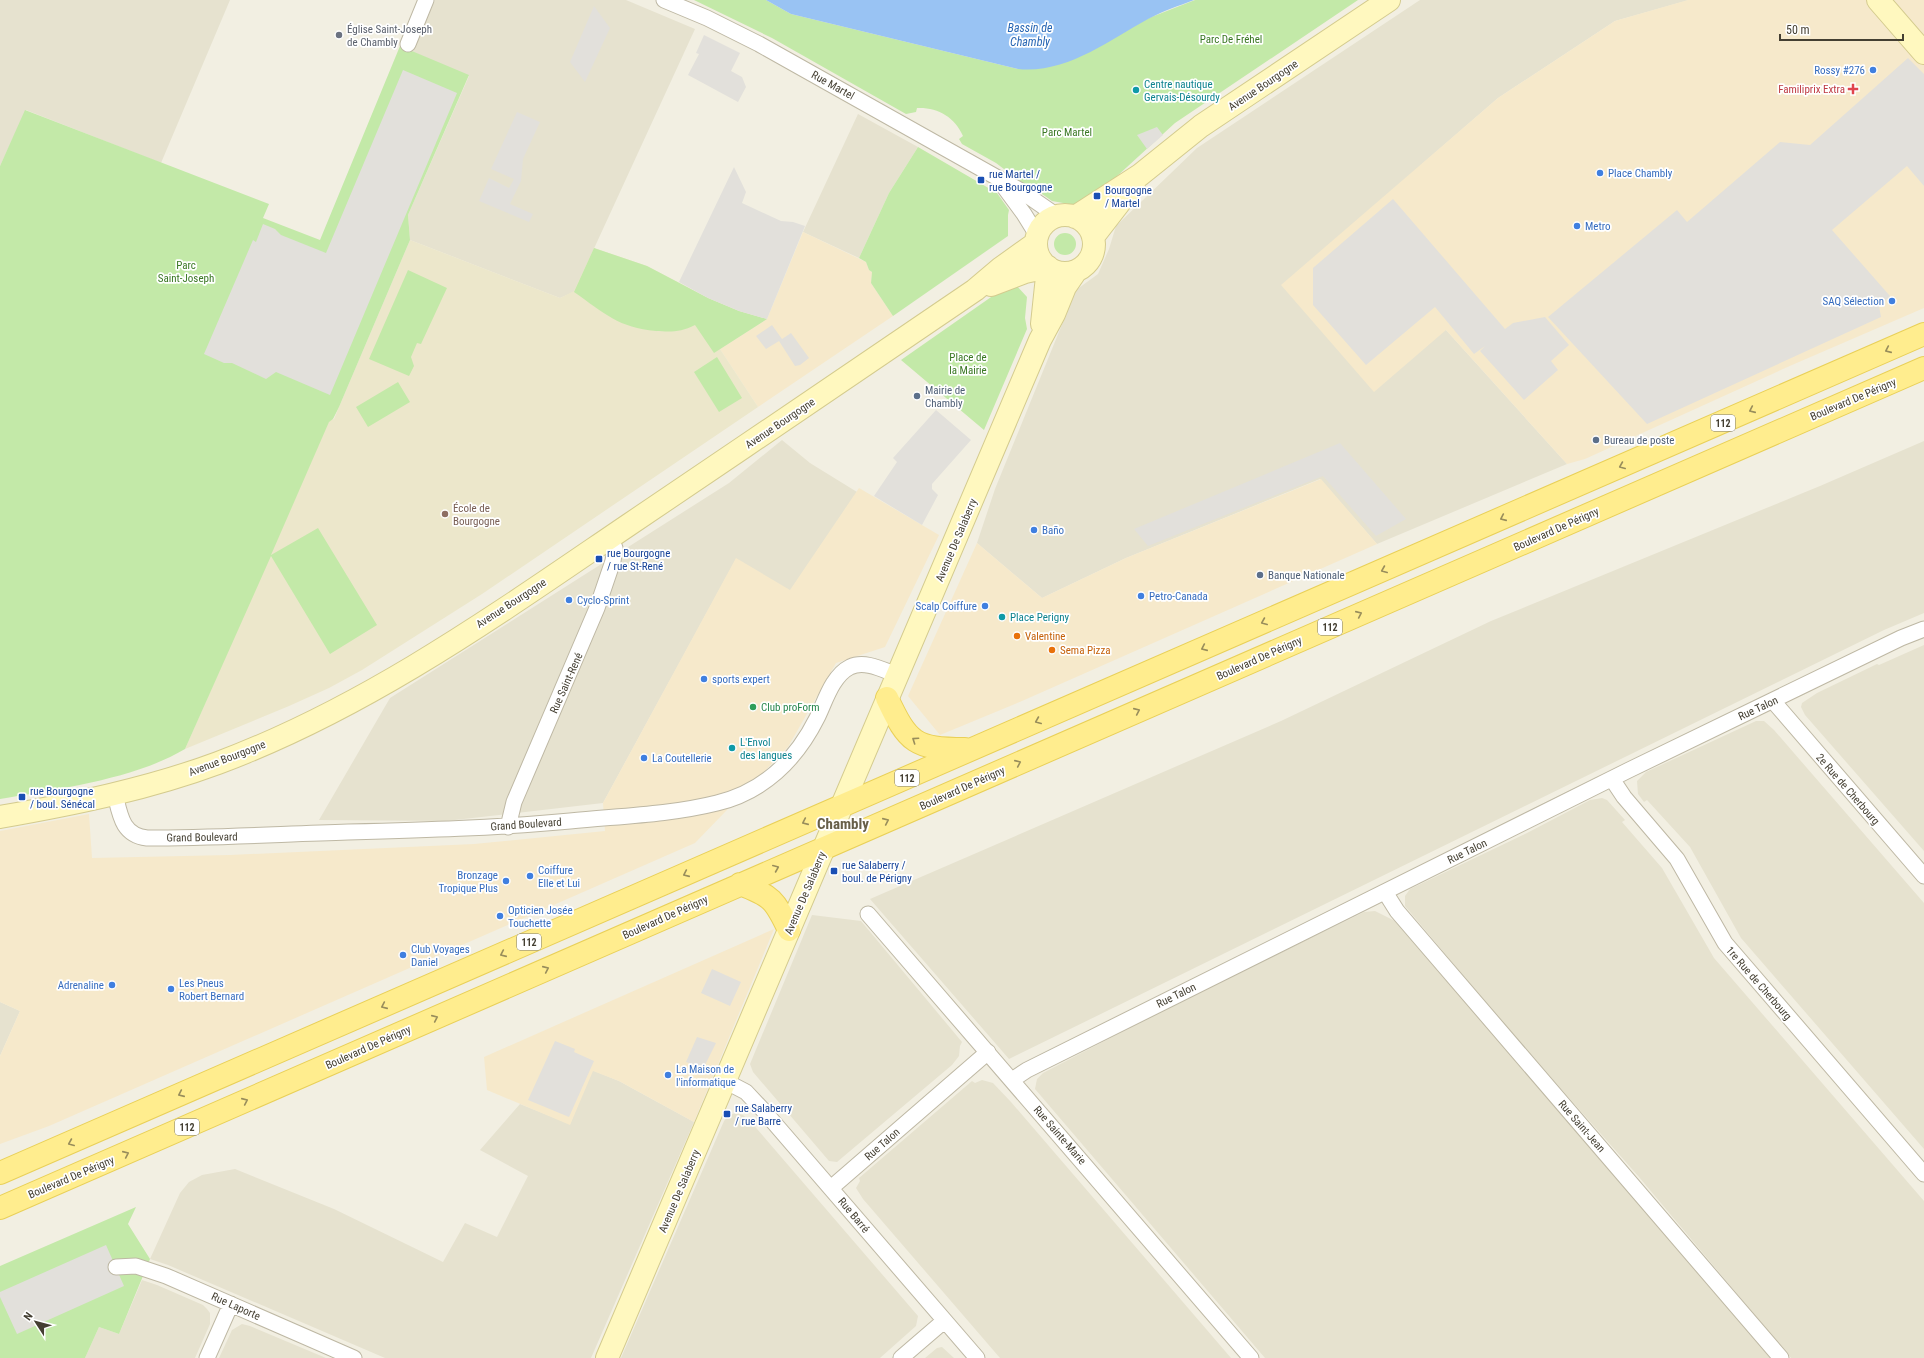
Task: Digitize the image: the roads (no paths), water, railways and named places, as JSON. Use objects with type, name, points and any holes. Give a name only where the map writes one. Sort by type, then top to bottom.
[{"type":"main road","name":"112","points":[[0,1173],[972,749],[1120,686],[1924,334]]},
{"type":"main road","name":"Boulevard De Périgny","points":[[0,1208],[1924,368]]},
{"type":"main road","points":[[887,698],[903,729],[914,741],[935,748],[972,749]]},
{"type":"main road","points":[[740,884],[761,892],[770,898],[779,909],[789,930]]},
{"type":"street","points":[[408,44],[426,0]]},
{"type":"street","name":"Rue Martel","points":[[664,0],[706,18],[759,44],[1066,216]]},
{"type":"street","name":"Avenue Bourgogne","points":[[1066,216],[1140,175],[1201,126],[1389,0]]},
{"type":"street","points":[[1878,0],[1924,52]]},
{"type":"street","name":"Avenue Bourgogne","points":[[1093,237],[1140,175]]},
{"type":"street","name":"Rue Martel","points":[[997,178],[1024,214],[1036,239]]},
{"type":"street","points":[[1066,216],[1085,224],[1093,237],[1093,247],[1090,257],[1084,265],[1076,271],[1063,273],[1048,267],[1039,257],[1036,239],[1045,223],[1066,216]]},
{"type":"street","name":"Avenue Bourgogne","points":[[0,817],[157,784],[220,762],[299,729],[351,703],[434,653],[610,538],[975,290],[1036,239]]},
{"type":"street","name":"Avenue Bourgogne","points":[[975,290],[1025,272],[1048,267]]},
{"type":"street","name":"Avenue De Salaberry","points":[[1040,340],[1048,267]]},
{"type":"street","name":"Avenue De Salaberry","points":[[607,1358],[1040,340],[1054,314],[1068,282],[1076,271]]},
{"type":"street","name":"Rue Saint-René","points":[[508,827],[511,809],[585,641],[607,581],[615,550],[610,538]]},
{"type":"street","name":"Rue Talon","points":[[1012,1080],[1034,1066],[1612,779],[1906,636],[1924,629]]},
{"type":"street","name":"Grand Boulevard","points":[[115,794],[120,814],[126,828],[135,836],[147,838],[508,827],[692,808],[739,796],[769,779],[792,757],[809,733],[836,680],[846,670],[860,665],[873,667],[897,675]]},
{"type":"street","name":"2e Rue de Cherbourg","points":[[1773,701],[1924,876]]},
{"type":"street","name":"1re Rue de Cherbourg","points":[[1612,779],[1624,797],[1677,859],[1725,943],[1924,1174]]},
{"type":"street","name":"Rue Saint-Jean","points":[[1385,892],[1397,911],[1781,1358]]},
{"type":"street","name":"Rue Sainte-Marie","points":[[868,914],[1251,1358]]},
{"type":"street","name":"Rue Talon","points":[[831,1188],[988,1052]]},
{"type":"street","name":"Rue Barré","points":[[725,1081],[746,1092],[831,1188],[977,1358]]},
{"type":"street","name":"Rue Laporte","points":[[116,1267],[136,1266],[156,1272],[354,1358]]},
{"type":"street","points":[[207,1358],[231,1304]]},
{"type":"street","points":[[901,1358],[944,1320]]},
{"type":"water","name":"Bassin de Chambly","points":[[766,0],[1194,0],[1154,16],[1102,46],[1070,61],[1036,69],[1018,69],[791,14]]},
{"type":"place","name":"Église Saint-Joseph de Chambly","points":[[339,35]]},
{"type":"place","name":"Rossy #276","points":[[1873,70]]},
{"type":"place","name":"Familiprix Extra","points":[[1853,89]]},
{"type":"place","name":"Centre nautique Gervais-Désourdy","points":[[1136,90]]},
{"type":"place","name":"Place Chambly","points":[[1600,173]]},
{"type":"place","name":"rue Martel / rue Bourgogne","points":[[981,180]]},
{"type":"place","name":"Bourgogne / Martel","points":[[1097,196]]},
{"type":"place","name":"Metro","points":[[1577,226]]},
{"type":"place","name":"SAQ Sélection","points":[[1892,301]]},
{"type":"place","name":"Mairie de Chambly","points":[[917,396]]},
{"type":"place","name":"Bureau de poste","points":[[1596,440]]},
{"type":"place","name":"École de Bourgogne","points":[[445,514]]},
{"type":"place","name":"Baño","points":[[1034,530]]},
{"type":"place","name":"rue Bourgogne / rue St-René","points":[[599,559]]},
{"type":"place","name":"Banque Nationale","points":[[1260,575]]},
{"type":"place","name":"Petro-Canada","points":[[1141,596]]},
{"type":"place","name":"Cyclo-Sprint","points":[[569,600]]},
{"type":"place","name":"Scalp Coiffure","points":[[985,606]]},
{"type":"place","name":"Place Perigny","points":[[1002,617]]},
{"type":"place","name":"Valentine","points":[[1017,636]]},
{"type":"place","name":"Sema Pizza","points":[[1052,650]]},
{"type":"place","name":"sports expert","points":[[704,679]]},
{"type":"place","name":"Club proForm","points":[[753,707]]},
{"type":"place","name":"L'Envol des langues","points":[[732,748]]},
{"type":"place","name":"La Coutellerie","points":[[644,758]]},
{"type":"place","name":"rue Bourgogne / boul. Sénécal","points":[[22,797]]},
{"type":"place","name":"rue Salaberry / boul. de Périgny","points":[[834,871]]},
{"type":"place","name":"Coiffure Elle et Lui","points":[[530,876]]},
{"type":"place","name":"Bronzage Tropique Plus","points":[[506,881]]},
{"type":"place","name":"Opticien Josée Touchette","points":[[500,916]]},
{"type":"place","name":"Club Voyages Daniel","points":[[403,955]]},
{"type":"place","name":"Adrenaline","points":[[112,985]]},
{"type":"place","name":"Les Pneus Robert Bernard","points":[[171,989]]},
{"type":"place","name":"La Maison de l'informatique","points":[[668,1075]]},
{"type":"place","name":"rue Salaberry / rue Barre","points":[[727,1114]]},
{"type":"district","name":"Chambly","points":[[843,824]]},
{"type":"park label","name":"Parc De Fréhel","points":[[1231,39]]},
{"type":"park label","name":"Parc Martel","points":[[1067,132]]},
{"type":"park label","name":"Parc Saint-Joseph","points":[[186,271]]},
{"type":"park label","name":"Place de la Mairie","points":[[968,363]]}]
